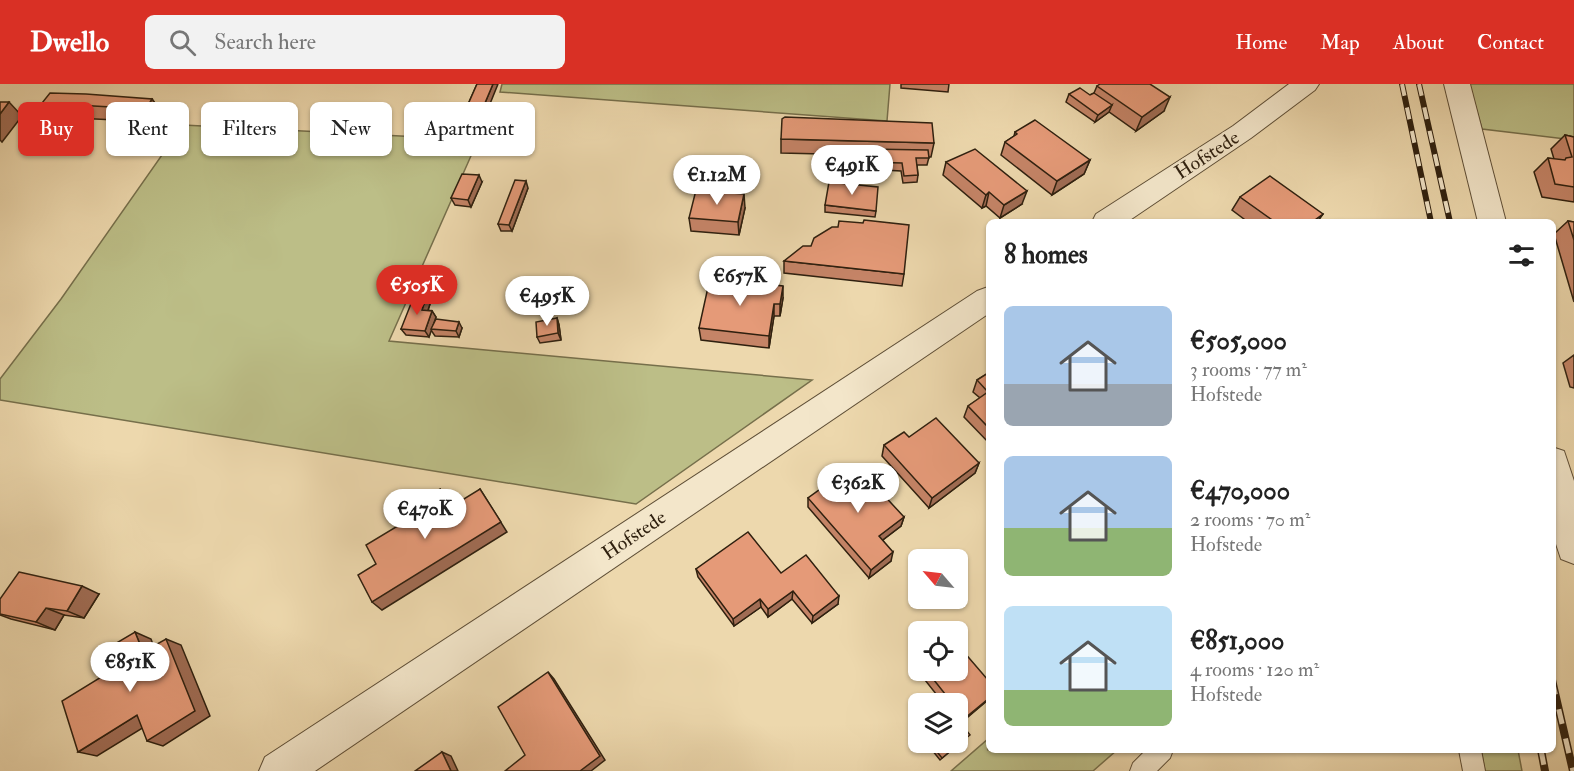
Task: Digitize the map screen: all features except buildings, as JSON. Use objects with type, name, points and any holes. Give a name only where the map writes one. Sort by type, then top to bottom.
[{"type":"street","name":"Hofstede","points":[[1111,219],[1242,132],[1306,84]]},
{"type":"street","points":[[1457,84],[1491,219]]},
{"type":"street","name":"Hofstede","points":[[279,771],[986,300]]},
{"type":"street","points":[[1556,477],[1574,547]]},
{"type":"lane","points":[[1141,771],[1159,753]]},
{"type":"lane","points":[[1471,753],[1474,771]]},
{"type":"green space","points":[[502,84],[890,84],[887,121],[500,92]]},
{"type":"green space","points":[[1469,84],[1574,84],[1574,140],[1482,129]]},
{"type":"green space","points":[[189,125],[201,126],[201,156],[298,156],[298,131],[310,131],[310,156],[392,156],[392,136],[404,136],[404,156],[471,156],[389,341],[812,380],[636,504],[0,400],[0,379],[61,299],[161,156],[189,156]]},
{"type":"green space","points":[[986,741],[986,753],[1114,753],[1093,771],[951,771]]},
{"type":"green space","points":[[1482,753],[1519,753],[1522,771],[1485,771]]},
{"type":"railway","points":[[1402,84],[1430,219]]},
{"type":"railway","points":[[1419,84],[1449,219]]},
{"type":"railway","points":[[1556,697],[1573,771]]},
{"type":"railway","points":[[1542,753],[1545,771]]}]
